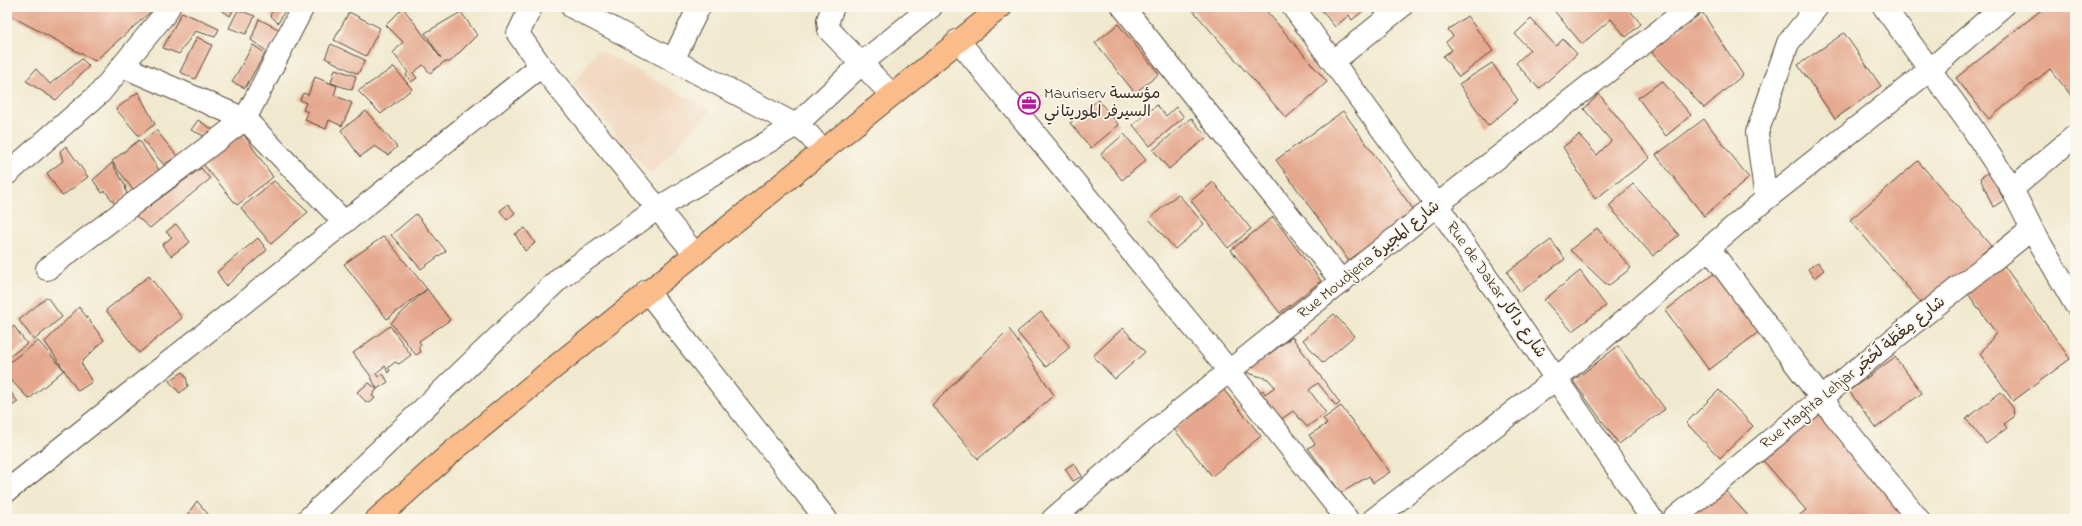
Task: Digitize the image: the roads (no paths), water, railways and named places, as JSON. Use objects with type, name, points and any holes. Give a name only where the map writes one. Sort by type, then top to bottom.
[{"type":"main road","points":[[377,519],[453,451],[647,291],[695,254],[1000,7]]},
{"type":"street","points":[[7,174],[100,93],[169,7]]},
{"type":"street","points":[[47,269],[245,119],[303,7]]},
{"type":"street","points":[[531,7],[518,34],[542,66],[695,254]]},
{"type":"street","points":[[572,7],[796,125],[809,135],[822,150]]},
{"type":"street","points":[[673,60],[699,7]]},
{"type":"street","points":[[833,7],[828,20],[829,30],[892,94]]},
{"type":"street","points":[[308,519],[560,278],[658,208],[796,125],[862,63],[931,7]]},
{"type":"street","points":[[1123,7],[1342,282]]},
{"type":"street","name":"Rue de Dakar شارع داكار","points":[[1293,7],[1334,61],[1437,205],[1557,378],[1652,519]]},
{"type":"street","points":[[1334,61],[1401,7]]},
{"type":"street","name":"Rue Moudjeria شارع المجيرة","points":[[1053,519],[1148,436],[1230,372],[1437,205],[1690,7]]},
{"type":"street","points":[[1766,199],[1757,133],[1788,43],[1817,7]]},
{"type":"street","points":[[1884,7],[1931,69],[1971,126],[2012,189],[2032,229],[2075,304]]},
{"type":"street","points":[[1374,519],[1557,378],[1766,199],[1931,69],[2002,7]]},
{"type":"street","points":[[958,40],[1230,372],[1347,519]]},
{"type":"street","points":[[122,66],[245,119],[344,222]]},
{"type":"street","points":[[7,491],[542,66]]},
{"type":"street","points":[[2012,189],[2075,136]]},
{"type":"street","name":"Rue Maghta Lehjar شارع مِغْطَة لَحْجَر","points":[[1674,519],[1821,398],[2032,229]]},
{"type":"street","points":[[1709,248],[1821,398],[1918,519]]},
{"type":"street","points":[[647,291],[826,519]]},
{"type":"place","name":"Mauriserv مؤسسة السيرفر الموريتاني","points":[[1029,103]]}]
